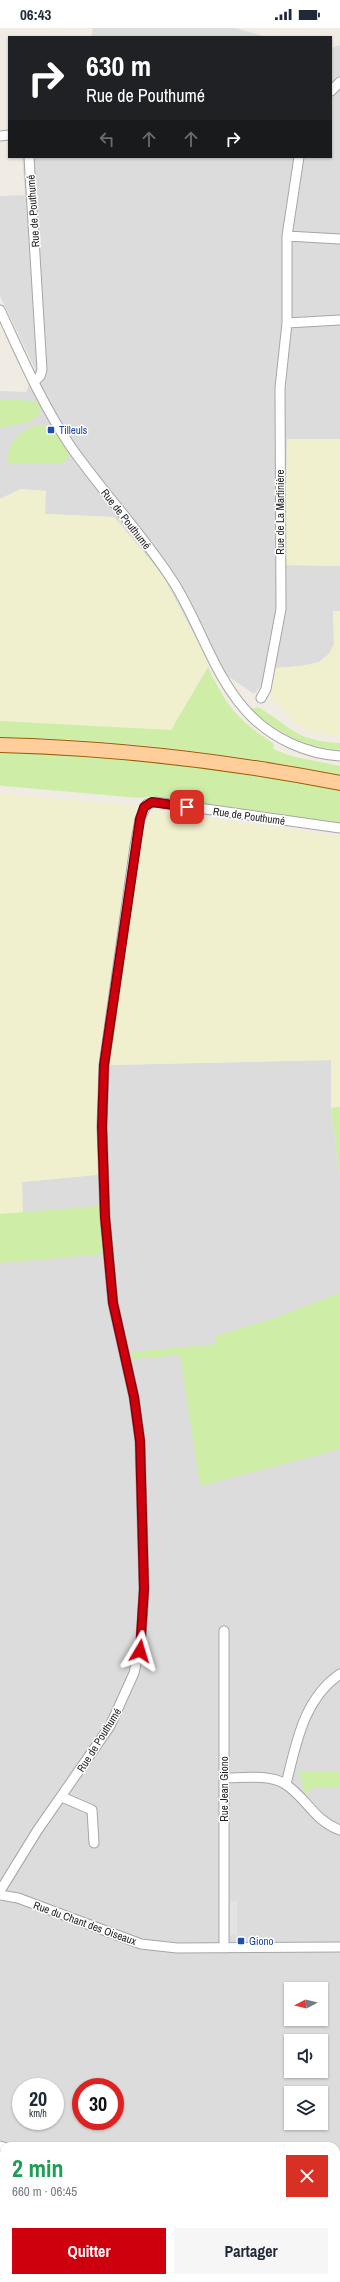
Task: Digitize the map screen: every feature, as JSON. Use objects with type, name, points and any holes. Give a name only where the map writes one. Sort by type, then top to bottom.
[{"type":"main road","points":[[0,745],[73,748],[191,759],[278,771],[340,783]]},
{"type":"street","points":[[332,91],[340,82]]},
{"type":"street","name":"Rue de Pouthumé","points":[[29,158],[42,370],[40,376],[34,382]]},
{"type":"street","name":"Rue de La Martinière","points":[[261,698],[266,689],[281,609],[280,388],[287,323],[287,236],[299,158]]},
{"type":"street","points":[[287,236],[340,239]]},
{"type":"street","name":"Rue de Pouthumé","points":[[0,310],[34,382],[70,445],[175,584],[223,680],[236,699],[262,726],[284,740],[310,750],[340,756]]},
{"type":"street","points":[[287,323],[340,320]]},
{"type":"street","name":"Rue de Pouthumé","points":[[0,1891],[105,1734],[118,1711],[134,1673],[143,1625],[144,1589],[140,1441],[134,1397],[113,1303],[105,1217],[102,1127],[104,1065],[140,819],[144,807],[156,802],[340,828]]},
{"type":"street","name":"Rue Jean Giono","points":[[224,1631],[224,1948]]},
{"type":"street","points":[[286,1784],[300,1729],[308,1712],[322,1691],[340,1674]]},
{"type":"street","points":[[224,1778],[263,1778],[286,1784],[320,1819],[340,1830]]},
{"type":"street","points":[[62,1797],[92,1810],[94,1843]]},
{"type":"street","name":"Rue du Chant des Oiseaux","points":[[0,1895],[18,1898],[141,1944],[177,1948],[340,1947]]},
{"type":"shaded area","points":[[93,28],[235,28],[263,36],[91,36]]},
{"type":"shaded area","points":[[340,45],[340,439],[287,440],[285,565],[340,566],[340,611],[333,611],[334,645],[329,654],[319,662],[301,666],[276,668],[254,694],[209,663],[162,574],[114,517],[44,514],[45,491],[21,489],[0,499],[0,391],[26,392],[35,369],[0,296],[0,196],[25,195],[22,158],[332,158],[332,48]]},
{"type":"shaded area","points":[[331,1060],[331,1108],[340,1180],[340,2142],[0,2142],[0,1214],[22,1213],[22,1182],[103,1174],[108,1065]]},
{"type":"shaded area","points":[[230,1901],[237,1901],[237,1935],[230,1935]]},
{"type":"green space","points":[[0,399],[35,401],[41,406],[39,415],[29,422],[0,428]]},
{"type":"green space","points":[[42,425],[51,429],[60,438],[67,449],[68,459],[62,463],[9,464],[7,461],[10,447],[17,436],[28,429]]},
{"type":"green space","points":[[287,439],[340,439],[340,566],[285,565]]},
{"type":"green space","points":[[21,489],[46,491],[45,514],[114,517],[162,574],[209,663],[171,730],[0,721],[0,499]]},
{"type":"green space","points":[[333,611],[340,611],[340,736],[312,733],[302,728],[273,701],[270,696],[276,668],[301,666],[319,662],[329,654],[334,644]]},
{"type":"green space","points":[[208,667],[227,702],[243,720],[274,744],[273,749],[291,756],[340,766],[340,775],[256,760],[171,748],[43,738],[0,737],[0,721],[171,730]]},
{"type":"green space","points":[[258,707],[303,736],[325,742],[340,743],[340,750],[315,746],[281,732],[251,709]]},
{"type":"green space","points":[[0,753],[86,756],[171,764],[256,775],[340,791],[340,824],[157,796],[140,798],[3,786],[0,785]]},
{"type":"green space","points":[[0,793],[134,806],[137,809],[126,865],[97,1073],[97,1175],[22,1182],[23,1213],[0,1214]]},
{"type":"green space","points":[[155,811],[340,836],[340,1107],[331,1108],[331,1060],[108,1065],[144,830],[147,817],[151,812]]},
{"type":"green space","points":[[340,1107],[340,1180],[331,1108]]},
{"type":"green space","points":[[99,1206],[103,1254],[0,1263],[0,1214]]},
{"type":"green space","points":[[340,1293],[340,1449],[200,1486],[180,1355],[133,1359],[131,1352],[215,1344],[216,1336],[274,1318]]},
{"type":"green space","points":[[299,1771],[340,1771],[340,1787],[311,1788],[306,1796]]},
{"type":"place","name":"Tilleuls","points":[[51,430]]},
{"type":"place","name":"Giono","points":[[241,1941]]},
{"type":"route","points":[[140,1651],[143,1625],[144,1589],[140,1441],[134,1397],[113,1303],[105,1217],[102,1127],[103,1079],[140,819],[144,807],[152,802],[187,807]]}]
